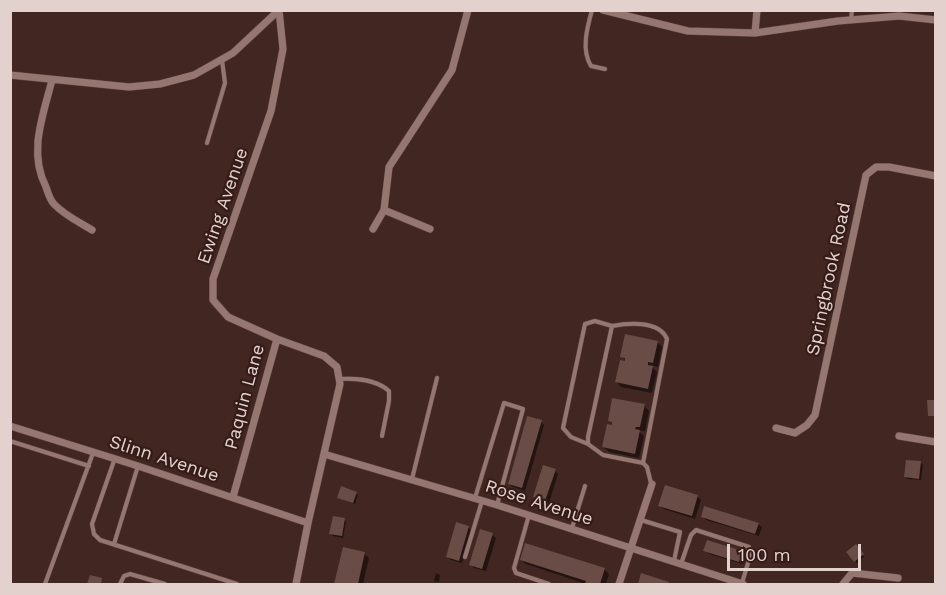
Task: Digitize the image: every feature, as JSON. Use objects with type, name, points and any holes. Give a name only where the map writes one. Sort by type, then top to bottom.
[{"type":"street","points":[[10,75],[129,87],[160,84],[194,75],[233,53],[279,10]]},
{"type":"street","name":"Ewing Avenue","points":[[279,10],[283,49],[271,111],[213,279],[213,300],[228,317],[277,339],[324,356],[337,367],[340,379]]},
{"type":"street","points":[[373,229],[384,210],[389,167],[452,70],[468,10]]},
{"type":"street","points":[[603,10],[688,31],[755,33],[900,16],[936,20]]},
{"type":"street","points":[[755,33],[757,10]]},
{"type":"street","points":[[52,80],[38,133],[36,154],[42,180],[53,203],[92,230]]},
{"type":"street","name":"Springbrook Road","points":[[776,428],[795,433],[807,425],[815,415],[866,175],[876,167],[889,167],[936,176]]},
{"type":"street","points":[[384,210],[430,229]]},
{"type":"street","name":"Paquin Lane","points":[[233,497],[277,339]]},
{"type":"street","points":[[296,585],[340,379]]},
{"type":"street","name":"Slinn Avenue","points":[[10,426],[115,458],[308,523]]},
{"type":"street","points":[[899,436],[936,442]]},
{"type":"street","name":"Rose Avenue","points":[[324,454],[478,499],[742,584]]},
{"type":"street","points":[[619,585],[652,484]]},
{"type":"street","points":[[843,585],[852,573],[898,578]]},
{"type":"lane","points":[[591,10],[586,33],[587,60],[591,66],[604,69]]},
{"type":"lane","points":[[851,21],[852,10]]},
{"type":"lane","points":[[207,144],[225,83],[222,59]]},
{"type":"lane","points":[[643,463],[666,339],[661,330],[630,323],[612,326],[595,321],[585,324],[563,428],[571,437],[588,444],[603,455],[643,463],[647,467],[652,484]]},
{"type":"lane","points":[[588,444],[612,326]]},
{"type":"lane","points":[[412,480],[437,378]]},
{"type":"lane","points":[[340,379],[359,379],[387,388],[389,401],[382,436]]},
{"type":"lane","points":[[465,557],[504,404],[523,410],[497,505]]},
{"type":"lane","points":[[10,441],[89,466]]},
{"type":"lane","points":[[45,585],[94,452]]},
{"type":"lane","points":[[115,458],[92,525],[94,534],[100,540],[237,585]]},
{"type":"lane","points":[[114,544],[138,466]]},
{"type":"lane","points":[[571,529],[585,486]]},
{"type":"lane","points":[[529,515],[514,568],[516,573],[549,585]]},
{"type":"lane","points":[[640,520],[680,532],[678,563]]},
{"type":"lane","points":[[678,563],[691,535],[696,530],[728,540],[749,547],[751,553],[742,584]]},
{"type":"lane","points":[[120,585],[124,576],[130,574],[165,585]]},
{"type":"building","points":[[625,334],[658,341],[653,363],[648,362],[648,365],[653,366],[648,389],[615,382],[620,360],[625,361],[625,358],[620,357]]},
{"type":"building","points":[[612,398],[645,404],[640,427],[635,429],[640,430],[635,454],[602,447],[607,424],[612,425],[612,422],[608,421]]},
{"type":"building","points":[[927,400],[936,400],[936,416],[928,416]]},
{"type":"building","points":[[527,416],[542,420],[522,488],[508,484]]},
{"type":"building","points":[[906,460],[921,461],[919,479],[904,477]]},
{"type":"building","points":[[543,465],[556,469],[545,501],[533,497]]},
{"type":"building","points":[[665,485],[698,495],[692,516],[658,506]]},
{"type":"building","points":[[341,486],[357,492],[353,503],[337,498]]},
{"type":"building","points":[[704,506],[759,523],[755,534],[701,517]]},
{"type":"building","points":[[333,516],[345,518],[342,536],[329,534]]},
{"type":"building","points":[[456,522],[469,526],[459,561],[446,557]]},
{"type":"building","points":[[480,529],[493,533],[482,569],[469,565]]},
{"type":"building","points":[[707,540],[743,551],[739,562],[703,551]]},
{"type":"building","points":[[525,543],[605,568],[600,584],[585,584],[586,581],[520,560]]},
{"type":"building","points":[[856,544],[864,554],[854,562],[846,552]]},
{"type":"building","points":[[343,547],[365,552],[358,584],[334,584]]},
{"type":"building","points":[[641,573],[669,582],[668,584],[638,584]]},
{"type":"building","points":[[90,575],[102,578],[101,584],[87,584]]}]
